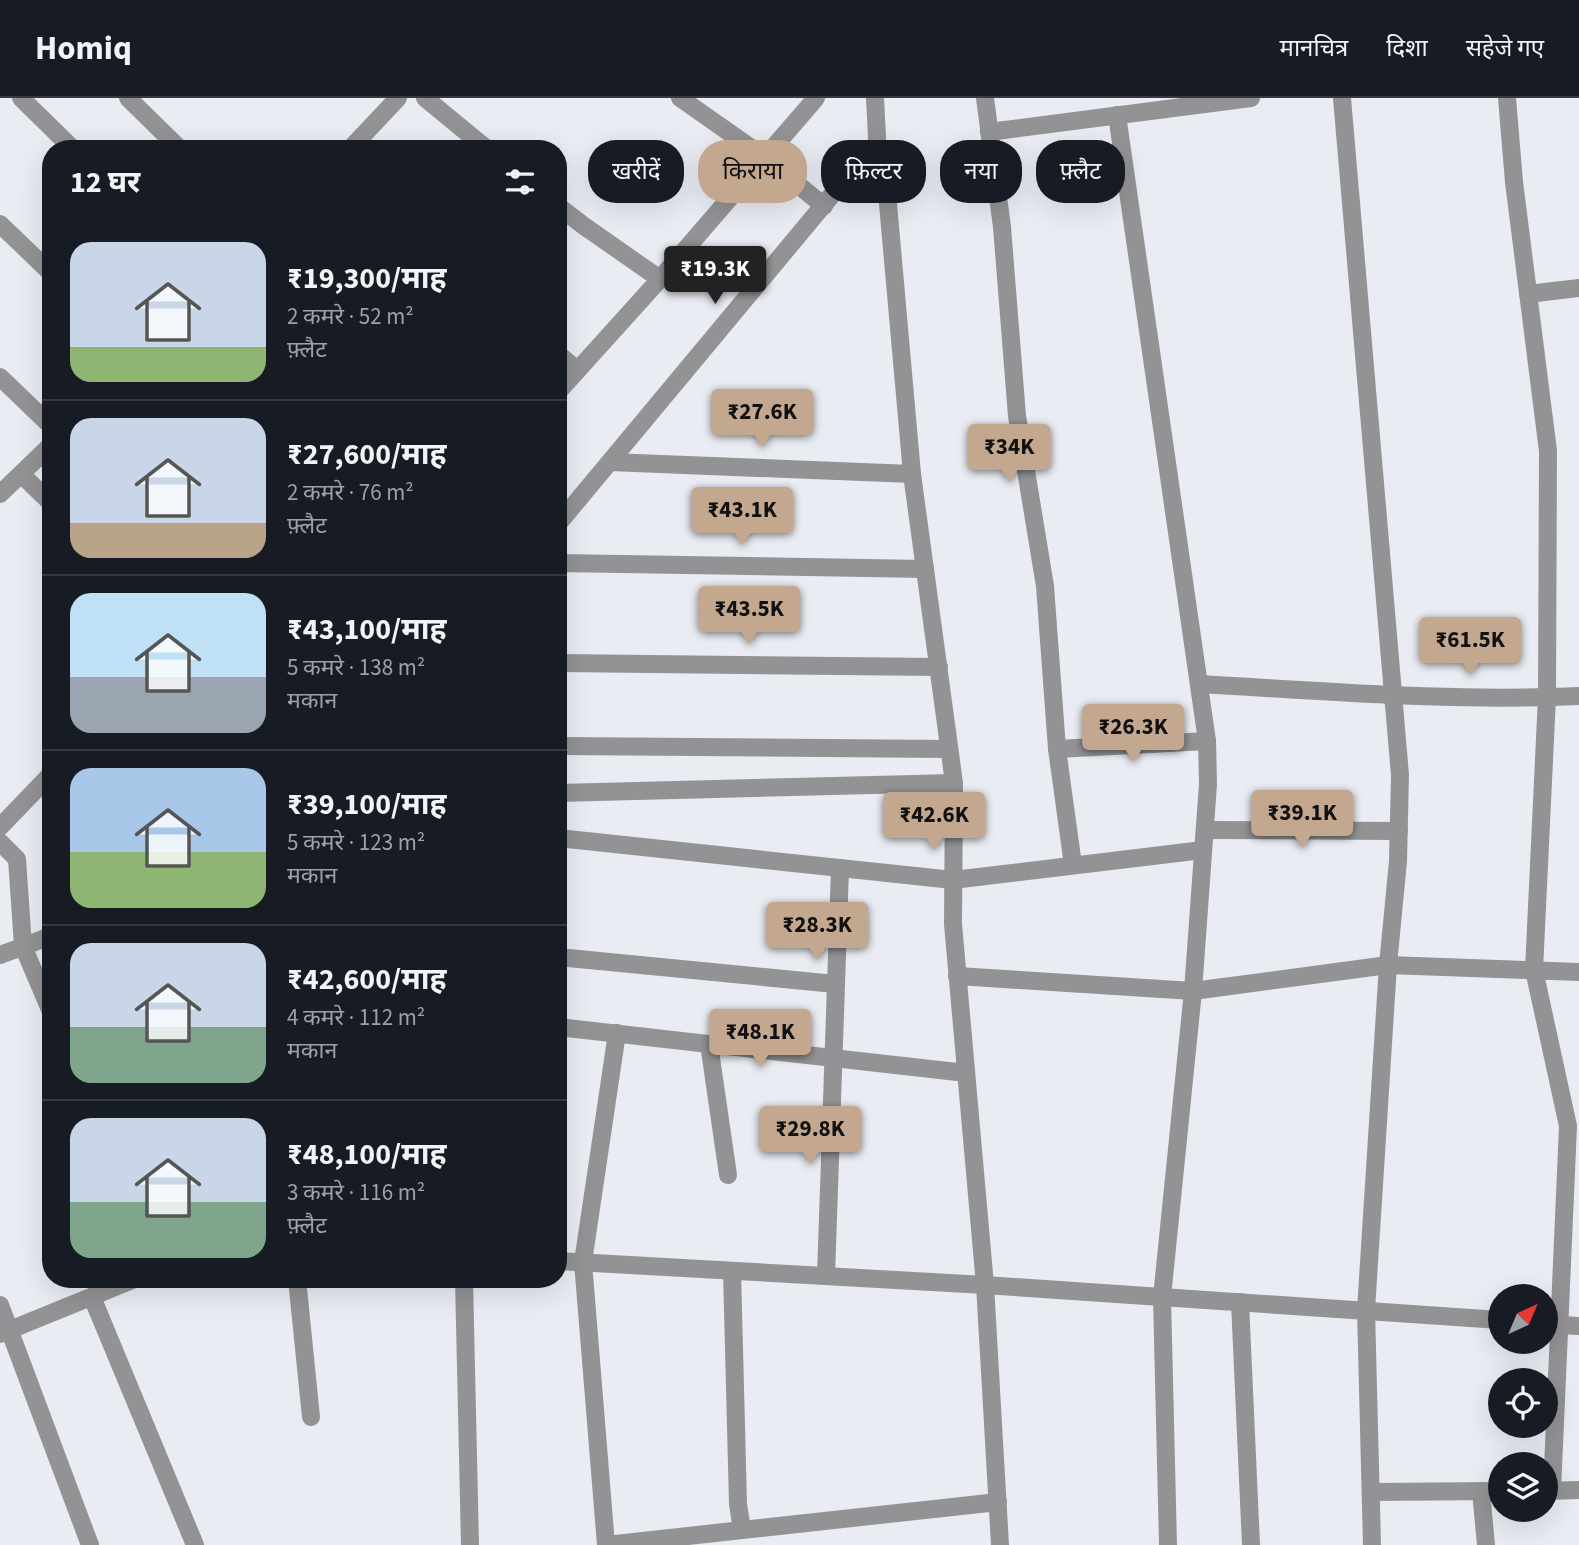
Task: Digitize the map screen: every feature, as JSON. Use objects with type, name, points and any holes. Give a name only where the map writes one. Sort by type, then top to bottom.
[{"type":"street","points":[[21,98],[64,140]]},
{"type":"street","points":[[128,98],[171,140]]},
{"type":"street","points":[[358,140],[398,98]]},
{"type":"street","points":[[425,98],[476,140]]},
{"type":"street","points":[[680,98],[739,140]]},
{"type":"street","points":[[780,140],[817,98]]},
{"type":"street","points":[[876,98],[877,140]]},
{"type":"street","points":[[985,98],[1002,227],[1017,416],[1045,586],[1057,749],[1073,866]]},
{"type":"street","points":[[989,131],[1251,98]]},
{"type":"street","points":[[1342,98],[1400,775],[1399,831],[1366,1310],[1372,1545]]},
{"type":"street","points":[[1507,98],[1514,183],[1548,451],[1547,697],[1534,970],[1568,1126],[1556,1284]]},
{"type":"street","points":[[1117,115],[1207,741],[1208,783],[1193,991],[1162,1297],[1168,1545]]},
{"type":"street","points":[[807,192],[824,206]]},
{"type":"street","points":[[567,382],[725,203]]},
{"type":"street","points":[[567,513],[826,203]]},
{"type":"street","points":[[888,203],[912,474],[954,783],[953,924],[985,1285],[1000,1545]]},
{"type":"street","points":[[567,213],[660,279]]},
{"type":"street","points":[[0,224],[42,264]]},
{"type":"street","points":[[1528,295],[1579,288]]},
{"type":"street","points":[[567,362],[577,370]]},
{"type":"street","points":[[0,377],[42,417]]},
{"type":"street","points":[[0,494],[42,454]]},
{"type":"street","points":[[610,462],[912,474]]},
{"type":"street","points":[[21,474],[42,494]]},
{"type":"street","points":[[567,563],[925,569]]},
{"type":"street","points":[[567,663],[939,667]]},
{"type":"street","points":[[1199,684],[1394,695],[1579,696]]},
{"type":"street","points":[[1057,749],[1207,741]]},
{"type":"street","points":[[567,746],[949,749]]},
{"type":"street","points":[[0,827],[42,783]]},
{"type":"street","points":[[567,793],[954,783]]},
{"type":"street","points":[[1205,830],[1399,831]]},
{"type":"street","points":[[567,839],[953,880],[1203,850]]},
{"type":"street","points":[[0,842],[17,859],[23,946],[42,991]]},
{"type":"street","points":[[826,1276],[840,868]]},
{"type":"street","points":[[0,955],[42,939]]},
{"type":"street","points":[[567,958],[835,984]]},
{"type":"street","points":[[957,975],[1193,991],[1388,965],[1579,972]]},
{"type":"street","points":[[567,1028],[966,1073]]},
{"type":"street","points":[[617,1034],[583,1262],[606,1545],[733,1536],[998,1502]]},
{"type":"street","points":[[709,1044],[728,1175]]},
{"type":"street","points":[[567,1261],[985,1285],[1488,1319]]},
{"type":"street","points":[[732,1271],[738,1504],[733,1536]]},
{"type":"street","points":[[5,1332],[114,1288]]},
{"type":"street","points":[[298,1288],[311,1417]]},
{"type":"street","points":[[464,1288],[470,1545]]},
{"type":"street","points":[[92,1297],[195,1545]]},
{"type":"street","points":[[1240,1302],[1251,1545]]},
{"type":"street","points":[[0,1305],[5,1332],[90,1545]]},
{"type":"street","points":[[1558,1324],[1579,1326]]},
{"type":"street","points":[[1549,1452],[1552,1354]]},
{"type":"street","points":[[1558,1491],[1579,1490]]},
{"type":"street","points":[[1481,1491],[1486,1545]]},
{"type":"street","points":[[1371,1492],[1488,1491]]}]
